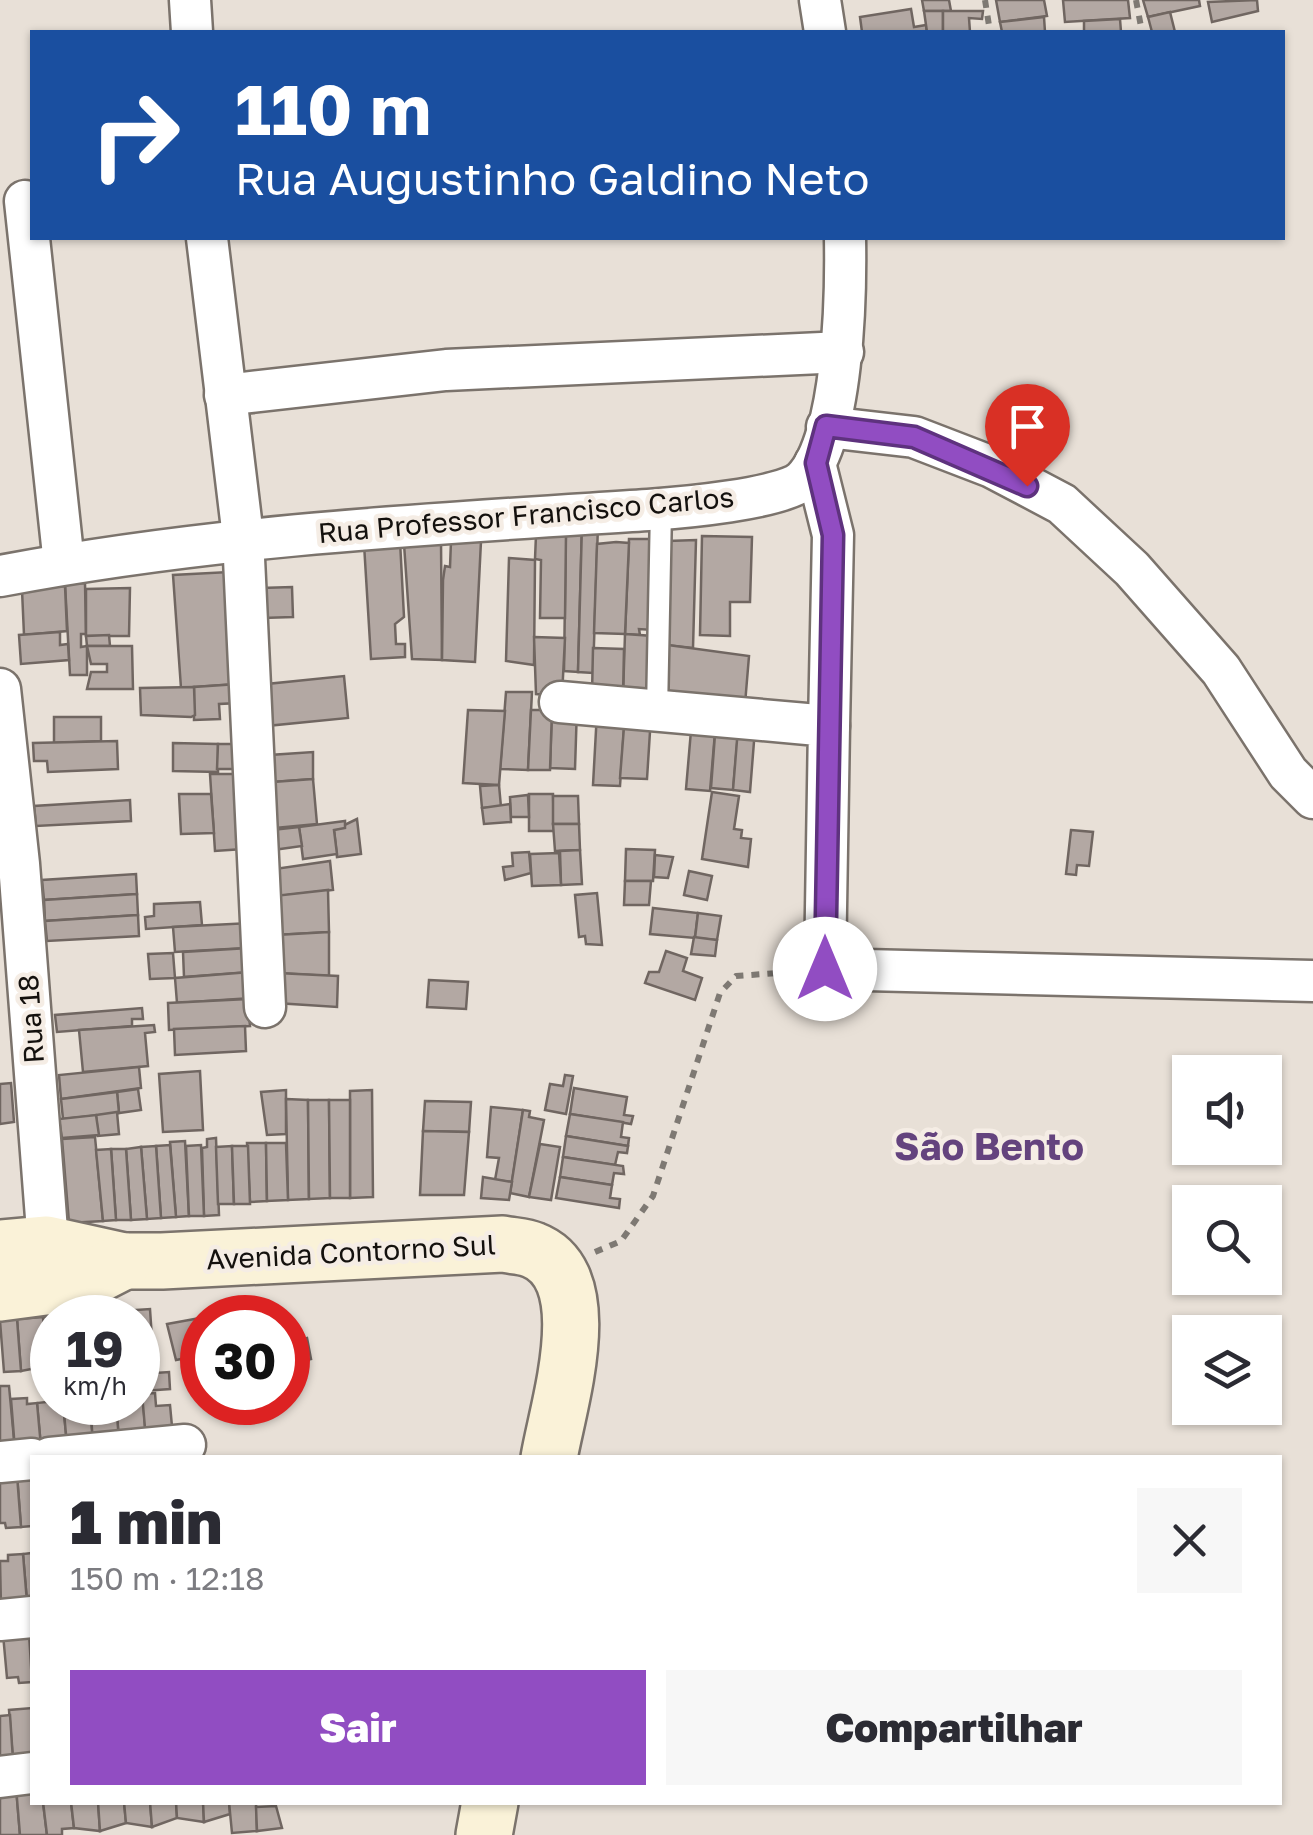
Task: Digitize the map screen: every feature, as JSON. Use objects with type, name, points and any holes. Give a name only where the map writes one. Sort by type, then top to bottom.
[{"type":"street","points":[[190,0],[192,30]]},
{"type":"street","points":[[820,0],[825,30]]},
{"type":"street","points":[[19,202],[64,564]]},
{"type":"street","points":[[206,240],[243,537],[266,1007]]},
{"type":"street","points":[[845,240],[843,352],[821,445],[833,535],[825,969],[1313,981]]},
{"type":"street","points":[[225,395],[446,370],[696,355],[843,352]]},
{"type":"street","points":[[821,445],[914,437],[992,467],[1062,504],[1132,568],[1222,670],[1288,773],[1313,798]]},
{"type":"street","name":"Rua Professor Francisco Carlos","points":[[0,576],[243,537],[730,501],[800,483],[821,445]]},
{"type":"street","name":"Rua 18","points":[[0,689],[19,864],[25,1269]]},
{"type":"street","points":[[560,702],[829,726]]},
{"type":"street","name":"Avenida Contorno Sul","points":[[25,1269],[83,1282],[124,1261],[503,1244],[535,1250],[558,1268]]},
{"type":"street","points":[[550,1455],[573,1319],[569,1292],[558,1268]]},
{"type":"street","points":[[84,1455],[185,1446]]},
{"type":"street","points":[[0,1462],[30,1459]]},
{"type":"street","points":[[0,1620],[30,1617]]},
{"type":"street","points":[[0,1777],[30,1773]]},
{"type":"street","points":[[484,1835],[489,1805]]},
{"type":"lane","points":[[657,711],[661,509]]},
{"type":"path","points":[[985,0],[990,30]]},
{"type":"path","points":[[1136,0],[1142,30]]},
{"type":"path","points":[[558,1268],[621,1242],[639,1222],[653,1196],[720,993],[736,976],[825,969]]},
{"type":"building","points":[[922,0],[949,0],[951,11],[924,11]]},
{"type":"building","points":[[996,0],[1044,0],[1047,16],[1000,22]]},
{"type":"building","points":[[1063,0],[1128,0],[1130,18],[1065,22]]},
{"type":"building","points":[[1143,0],[1199,0],[1200,6],[1148,17]]},
{"type":"building","points":[[1257,0],[1258,11],[1212,22],[1208,2]]},
{"type":"building","points":[[911,9],[914,27],[926,25],[927,30],[862,30],[860,17]]},
{"type":"building","points":[[924,11],[943,11],[943,30],[927,30]]},
{"type":"building","points":[[943,11],[983,11],[982,19],[969,18],[970,30],[943,30]]},
{"type":"building","points":[[1170,12],[1174,30],[1151,30],[1148,17]]},
{"type":"building","points":[[1044,17],[1045,30],[1002,30],[1000,22]]},
{"type":"building","points":[[1120,19],[1121,30],[1084,30],[1084,21]]},
{"type":"building","points":[[566,524],[582,525],[578,672],[564,671]]},
{"type":"building","points":[[582,525],[598,525],[593,673],[578,672]]},
{"type":"building","points":[[566,534],[565,618],[540,618],[541,560],[535,559],[536,535]]},
{"type":"building","points":[[702,536],[752,537],[750,602],[730,602],[730,636],[700,635]]},
{"type":"building","points":[[629,539],[656,539],[653,630],[639,629],[640,635],[625,634]]},
{"type":"building","points":[[696,540],[693,648],[665,645],[668,541]]},
{"type":"building","points":[[400,541],[404,617],[395,624],[396,644],[405,644],[405,657],[371,659],[364,544]]},
{"type":"building","points":[[441,541],[442,660],[412,659],[404,544]]},
{"type":"building","points":[[451,541],[481,541],[475,662],[442,660],[443,580],[445,566],[450,567]]},
{"type":"building","points":[[629,543],[625,634],[594,633],[597,544]]},
{"type":"building","points":[[509,558],[535,560],[534,665],[506,661]]},
{"type":"building","points":[[229,572],[236,684],[181,688],[173,575]]},
{"type":"building","points":[[85,583],[86,634],[81,634],[81,647],[87,646],[87,675],[70,675],[65,584]]},
{"type":"building","points":[[65,586],[67,631],[24,635],[22,590]]},
{"type":"building","points":[[292,587],[293,617],[262,618],[261,588]]},
{"type":"building","points":[[130,588],[129,636],[86,636],[86,589]]},
{"type":"building","points":[[60,632],[60,645],[68,644],[69,660],[21,664],[19,635]]},
{"type":"building","points":[[625,634],[653,636],[651,689],[637,688],[636,696],[623,695]]},
{"type":"building","points":[[109,635],[110,646],[87,646],[86,636]]},
{"type":"building","points":[[534,637],[565,638],[562,696],[536,694]]},
{"type":"building","points":[[668,645],[749,656],[745,704],[664,693]]},
{"type":"building","points":[[87,646],[132,646],[133,689],[87,689],[91,672],[107,672],[107,664],[91,664]]},
{"type":"building","points":[[593,648],[624,649],[623,695],[592,694]]},
{"type":"building","points":[[344,676],[348,718],[266,726],[267,684]]},
{"type":"building","points":[[238,684],[239,703],[219,704],[220,719],[194,720],[194,687]]},
{"type":"building","points":[[194,687],[195,715],[141,715],[140,688]]},
{"type":"building","points":[[506,692],[532,692],[528,770],[500,769]]},
{"type":"building","points":[[552,706],[577,707],[575,769],[550,768]]},
{"type":"building","points":[[468,710],[505,711],[499,785],[463,783]]},
{"type":"building","points":[[531,710],[552,710],[550,770],[528,770]]},
{"type":"building","points":[[597,712],[625,714],[620,786],[593,785]]},
{"type":"building","points":[[625,714],[651,716],[647,779],[620,778]]},
{"type":"building","points":[[54,717],[101,717],[101,741],[54,743]]},
{"type":"building","points":[[692,719],[716,721],[710,791],[686,789]]},
{"type":"building","points":[[716,721],[739,723],[733,790],[711,788]]},
{"type":"building","points":[[738,728],[755,729],[750,792],[733,790]]},
{"type":"building","points":[[117,741],[118,769],[48,772],[47,761],[34,761],[33,743]]},
{"type":"building","points":[[173,743],[218,744],[218,772],[173,771]]},
{"type":"building","points":[[218,744],[244,744],[242,769],[217,769]]},
{"type":"building","points":[[313,752],[313,779],[273,782],[270,755]]},
{"type":"building","points":[[210,774],[242,774],[243,849],[215,851]]},
{"type":"building","points":[[313,779],[317,824],[275,828],[273,782]]},
{"type":"building","points":[[499,785],[501,807],[482,808],[480,786]]},
{"type":"building","points":[[712,792],[739,796],[734,829],[742,830],[741,838],[751,839],[748,867],[702,859]]},
{"type":"building","points":[[179,794],[211,794],[214,833],[181,834]]},
{"type":"building","points":[[529,794],[553,794],[554,831],[529,831]]},
{"type":"building","points":[[528,795],[529,817],[511,817],[510,797]]},
{"type":"building","points":[[553,796],[578,796],[579,824],[553,824]]},
{"type":"building","points":[[130,800],[131,821],[36,826],[34,806]]},
{"type":"building","points":[[510,804],[511,822],[484,824],[482,808]]},
{"type":"building","points":[[357,819],[361,854],[337,857],[334,830]]},
{"type":"building","points":[[345,821],[345,828],[334,830],[337,854],[303,859],[299,827]]},
{"type":"building","points":[[553,824],[579,824],[580,850],[555,851]]},
{"type":"building","points":[[299,827],[302,846],[273,850],[272,830]]},
{"type":"building","points":[[1071,830],[1093,832],[1089,866],[1077,865],[1076,875],[1066,874]]},
{"type":"building","points":[[626,849],[655,850],[653,881],[625,881]]},
{"type":"building","points":[[580,850],[582,884],[561,885],[560,851]]},
{"type":"building","points":[[529,852],[531,873],[505,880],[503,867],[513,866],[512,853]]},
{"type":"building","points":[[559,853],[561,885],[532,886],[530,854]]},
{"type":"building","points":[[655,855],[673,857],[668,878],[654,877]]},
{"type":"building","points":[[330,861],[333,890],[270,897],[268,870]]},
{"type":"building","points":[[689,871],[712,876],[707,900],[684,895]]},
{"type":"building","points":[[136,874],[137,894],[44,900],[42,880]]},
{"type":"building","points":[[625,881],[651,881],[649,905],[624,905]]},
{"type":"building","points":[[328,890],[329,932],[276,935],[274,896]]},
{"type":"building","points":[[597,893],[602,945],[586,944],[585,936],[579,937],[575,895]]},
{"type":"building","points":[[137,894],[138,915],[45,921],[44,900]]},
{"type":"building","points":[[200,902],[202,925],[146,929],[145,917],[154,916],[154,904]]},
{"type":"building","points":[[653,908],[698,913],[695,938],[650,934]]},
{"type":"building","points":[[698,913],[721,916],[717,940],[695,938]]},
{"type":"building","points":[[138,915],[139,936],[47,941],[45,921]]},
{"type":"building","points":[[250,923],[247,948],[175,952],[173,927]]},
{"type":"building","points":[[329,932],[329,976],[277,973],[276,935]]},
{"type":"building","points":[[694,937],[717,940],[715,956],[691,954]]},
{"type":"building","points":[[249,948],[250,972],[184,977],[183,952]]},
{"type":"building","points":[[666,951],[687,958],[683,971],[702,978],[695,1000],[645,983],[649,972],[659,972]]},
{"type":"building","points":[[173,953],[175,978],[150,979],[148,954]]},
{"type":"building","points":[[250,972],[252,998],[177,1003],[175,978]]},
{"type":"building","points":[[277,973],[338,976],[337,1007],[276,1003]]},
{"type":"building","points":[[429,980],[468,982],[466,1009],[427,1007]]},
{"type":"building","points":[[248,999],[250,1026],[169,1030],[168,1003]]},
{"type":"building","points":[[142,1008],[143,1019],[132,1019],[132,1026],[57,1032],[55,1015]]},
{"type":"building","points":[[154,1025],[155,1032],[145,1033],[148,1066],[83,1072],[79,1030]]},
{"type":"building","points":[[245,1026],[246,1051],[175,1055],[174,1029]]},
{"type":"building","points":[[139,1067],[141,1088],[61,1099],[59,1075]]},
{"type":"building","points":[[200,1071],[203,1130],[163,1132],[159,1074]]},
{"type":"building","points":[[565,1075],[573,1076],[566,1114],[545,1110],[550,1084],[563,1086]]},
{"type":"building","points":[[11,1083],[14,1122],[0,1124],[0,1084]]},
{"type":"building","points":[[574,1088],[627,1097],[624,1115],[633,1116],[631,1124],[570,1114]]},
{"type":"building","points":[[138,1089],[141,1110],[119,1113],[117,1092]]},
{"type":"building","points":[[286,1090],[286,1134],[267,1135],[261,1092]]},
{"type":"building","points":[[372,1090],[373,1197],[350,1198],[350,1091]]},
{"type":"building","points":[[117,1092],[119,1113],[63,1119],[61,1099]]},
{"type":"building","points":[[286,1099],[308,1100],[309,1199],[288,1200]]},
{"type":"building","points":[[308,1100],[329,1100],[330,1198],[309,1199]]},
{"type":"building","points":[[329,1100],[350,1100],[350,1198],[330,1198]]},
{"type":"building","points":[[425,1101],[471,1102],[469,1132],[423,1131]]},
{"type":"building","points":[[491,1107],[523,1110],[512,1182],[495,1180],[499,1158],[487,1157]]},
{"type":"building","points":[[523,1110],[530,1111],[529,1117],[544,1120],[529,1197],[510,1193]]},
{"type":"building","points":[[117,1112],[119,1134],[98,1136],[96,1115]]},
{"type":"building","points":[[570,1114],[623,1122],[621,1137],[629,1138],[628,1146],[566,1136]]},
{"type":"building","points":[[96,1115],[99,1135],[62,1138],[59,1119]]},
{"type":"building","points":[[423,1131],[469,1132],[464,1195],[420,1195]]},
{"type":"building","points":[[566,1136],[628,1146],[627,1153],[618,1152],[615,1165],[563,1157]]},
{"type":"building","points":[[95,1137],[103,1221],[69,1223],[62,1139]]},
{"type":"building","points":[[216,1138],[219,1215],[204,1216],[202,1148],[207,1147],[207,1139]]},
{"type":"building","points":[[185,1141],[189,1216],[176,1217],[170,1142]]},
{"type":"building","points":[[247,1143],[266,1143],[267,1201],[250,1202]]},
{"type":"building","points":[[266,1143],[286,1143],[288,1200],[267,1201]]},
{"type":"building","points":[[540,1144],[560,1147],[551,1200],[529,1197]]},
{"type":"building","points":[[170,1145],[176,1217],[161,1218],[156,1146]]},
{"type":"building","points":[[201,1145],[204,1216],[189,1216],[186,1146]]},
{"type":"building","points":[[156,1146],[161,1218],[147,1219],[141,1147]]},
{"type":"building","points":[[232,1146],[234,1204],[218,1204],[216,1147]]},
{"type":"building","points":[[232,1146],[248,1146],[250,1204],[234,1204]]},
{"type":"building","points":[[141,1147],[147,1219],[131,1220],[126,1149]]},
{"type":"building","points":[[111,1149],[126,1149],[131,1220],[116,1220]]},
{"type":"building","points":[[111,1149],[116,1220],[103,1221],[96,1150]]},
{"type":"building","points":[[563,1157],[623,1166],[624,1174],[614,1173],[612,1185],[560,1177]]},
{"type":"building","points":[[483,1177],[512,1182],[509,1200],[481,1198]]},
{"type":"building","points":[[560,1177],[612,1185],[610,1198],[620,1199],[619,1208],[556,1198]]},
{"type":"building","points":[[30,1318],[30,1369],[21,1371],[17,1319]]},
{"type":"building","points":[[17,1319],[21,1371],[4,1372],[0,1321]]},
{"type":"building","points":[[180,1322],[180,1359],[176,1360],[167,1324]]},
{"type":"building","points":[[169,1372],[170,1389],[160,1390],[160,1373]]},
{"type":"building","points":[[0,1386],[9,1386],[15,1450],[0,1451]]},
{"type":"building","points":[[27,1398],[30,1425],[39,1425],[41,1447],[15,1450],[11,1399]]},
{"type":"building","points":[[170,1405],[173,1437],[146,1439],[145,1425],[160,1425],[160,1406]]},
{"type":"building","points":[[39,1425],[65,1425],[67,1445],[41,1447]]},
{"type":"building","points":[[65,1425],[92,1425],[93,1443],[67,1445]]},
{"type":"building","points":[[92,1425],[118,1425],[119,1441],[93,1443]]},
{"type":"building","points":[[118,1425],[145,1425],[146,1439],[119,1441]]},
{"type":"building","points":[[30,1474],[30,1526],[21,1527],[17,1475]]},
{"type":"building","points":[[17,1475],[21,1527],[6,1528],[5,1523],[0,1523],[0,1477]]},
{"type":"building","points":[[30,1553],[27,1602],[23,1554]]},
{"type":"building","points":[[23,1554],[27,1602],[1,1607],[0,1561],[8,1561],[8,1555]]},
{"type":"building","points":[[29,1633],[30,1682],[7,1678],[3,1634]]},
{"type":"building","points":[[30,1708],[30,1757],[13,1760],[9,1710]]},
{"type":"building","points":[[10,1715],[13,1760],[0,1761],[0,1716]]},
{"type":"building","points":[[16,1787],[20,1835],[0,1835],[0,1791]]},
{"type":"building","points":[[16,1787],[30,1788],[30,1805],[43,1805],[47,1835],[20,1835]]},
{"type":"building","points":[[43,1805],[71,1805],[74,1828],[62,1829],[62,1835],[47,1835]]},
{"type":"building","points":[[71,1805],[98,1805],[100,1831],[74,1828]]},
{"type":"building","points":[[98,1805],[124,1805],[126,1823],[100,1831]]},
{"type":"building","points":[[124,1805],[150,1805],[152,1827],[126,1823]]},
{"type":"building","points":[[150,1805],[176,1805],[177,1818],[152,1827]]},
{"type":"building","points":[[176,1805],[203,1805],[204,1822],[177,1818]]},
{"type":"building","points":[[203,1805],[229,1805],[230,1814],[204,1822]]},
{"type":"building","points":[[229,1805],[256,1805],[257,1831],[232,1833]]},
{"type":"building","points":[[276,1806],[282,1828],[257,1831],[256,1807]]},
{"type":"district","name":"São Bento","points":[[989,1147]]},
{"type":"route","points":[[825,969],[833,535],[816,463],[826,426],[914,437],[992,467],[1027,486]]}]
